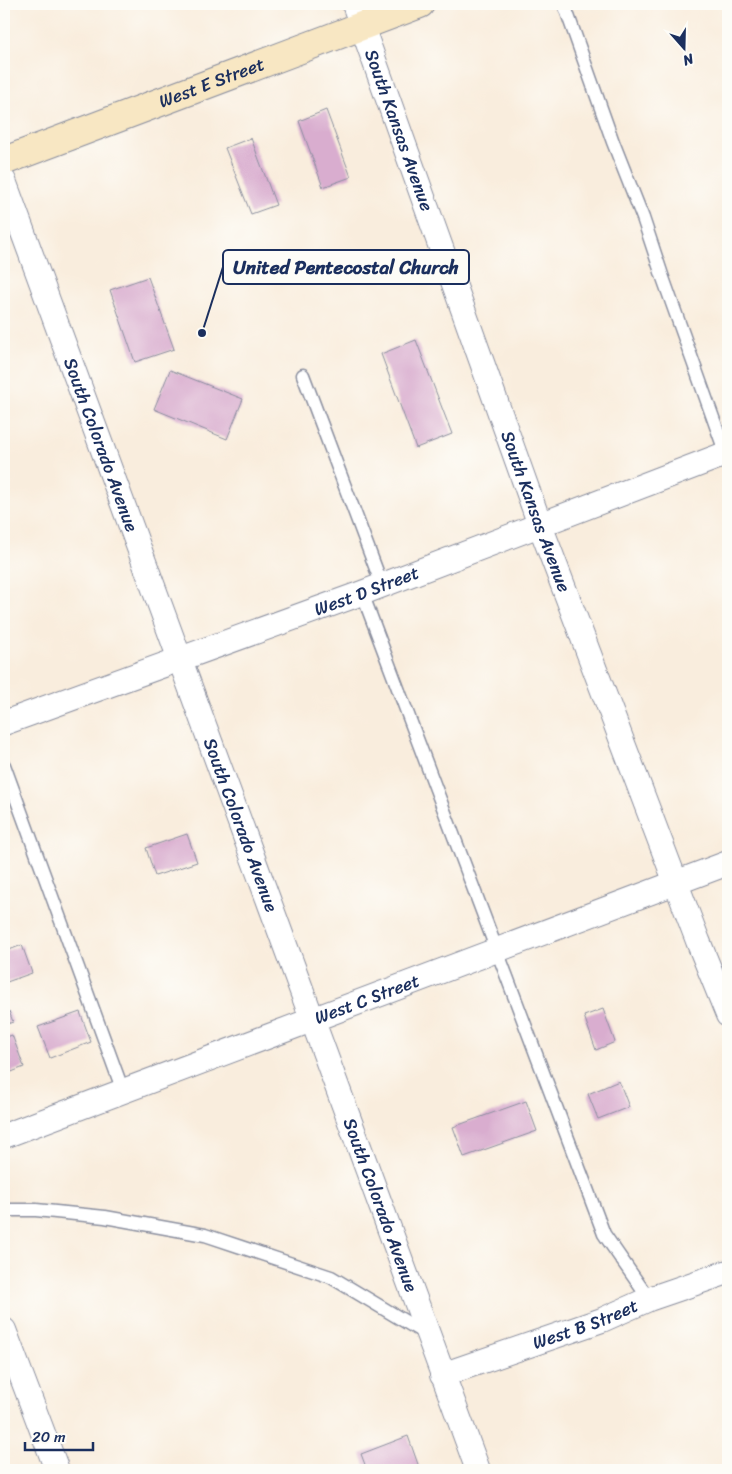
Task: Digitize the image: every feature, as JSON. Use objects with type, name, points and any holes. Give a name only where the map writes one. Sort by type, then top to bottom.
[{"type":"main road","name":"West E Street","points":[[4,161],[358,15],[420,4]]},
{"type":"street","name":"South Kansas Avenue","points":[[358,15],[540,525],[728,1015]]},
{"type":"street","name":"South Colorado Avenue","points":[[4,181],[478,1470]]},
{"type":"street","name":"West D Street","points":[[4,723],[372,589],[728,455]]},
{"type":"street","name":"West C Street","points":[[4,1136],[728,863]]},
{"type":"street","name":"West B Street","points":[[442,1374],[602,1320],[649,1299],[728,1272]]},
{"type":"street","points":[[4,1330],[57,1470]]},
{"type":"lane","points":[[564,4],[728,455]]},
{"type":"lane","points":[[303,375],[372,589],[498,950],[604,1234],[649,1299]]},
{"type":"lane","points":[[4,765],[122,1091]]},
{"type":"lane","points":[[4,1210],[36,1210],[105,1217],[206,1235],[330,1277],[428,1336]]},
{"type":"building","points":[[326,110],[351,177],[323,187],[299,121]]},
{"type":"building","points":[[251,138],[276,205],[251,214],[225,148]]},
{"type":"building","points":[[148,277],[174,349],[135,362],[110,290]]},
{"type":"building","points":[[416,340],[452,434],[416,448],[381,354]]},
{"type":"building","points":[[170,370],[243,399],[227,439],[154,409]]},
{"type":"building","points":[[187,834],[197,862],[155,876],[146,848]]},
{"type":"building","points":[[22,945],[32,973],[4,983],[4,952]]},
{"type":"building","points":[[603,1009],[615,1042],[596,1050],[584,1016]]},
{"type":"building","points":[[9,1011],[13,1022],[4,1025],[4,1013]]},
{"type":"building","points":[[80,1012],[91,1042],[50,1058],[38,1027]]},
{"type":"building","points":[[12,1035],[24,1067],[4,1075],[4,1038]]},
{"type":"building","points":[[619,1081],[629,1107],[598,1119],[588,1094]]},
{"type":"building","points":[[526,1101],[537,1131],[464,1157],[453,1127]]},
{"type":"building","points":[[408,1436],[420,1470],[367,1470],[361,1454]]},
{"type":"place","name":"United Pentecostal Church","points":[[202,333]]}]
